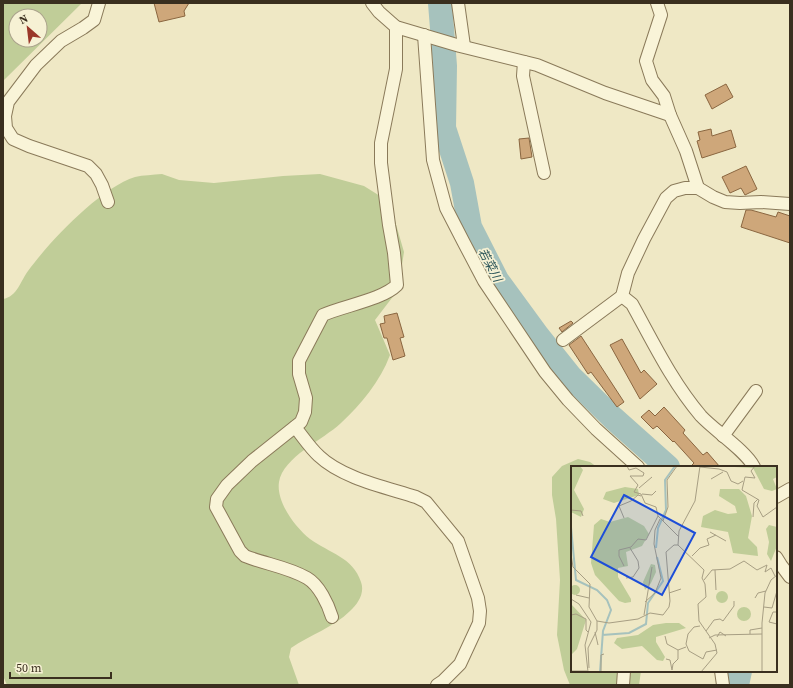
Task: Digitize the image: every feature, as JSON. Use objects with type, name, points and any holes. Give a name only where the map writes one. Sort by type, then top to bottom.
[{"type":"street","points":[[98,3],[94,20],[61,41],[36,65],[8,102],[4,116],[6,128],[13,139],[88,166],[96,174],[108,202]]},
{"type":"street","points":[[372,3],[379,12],[396,27],[537,65],[605,93],[670,115]]},
{"type":"street","points":[[458,3],[462,46]]},
{"type":"street","points":[[657,3],[661,15],[646,61],[652,80],[664,96],[670,115],[686,151],[698,188]]},
{"type":"street","points":[[332,617],[328,605],[318,590],[308,579],[291,571],[245,556],[240,551],[216,507],[217,499],[227,485],[252,461],[301,422],[305,412],[306,398],[299,374],[300,361],[323,315],[382,294],[397,285],[381,163],[381,143],[396,69],[396,27]]},
{"type":"street","points":[[427,36],[433,160],[446,208],[484,281],[545,372],[568,400],[596,429],[637,466]]},
{"type":"street","points":[[524,62],[523,76],[544,173]]},
{"type":"street","points":[[563,340],[622,296],[628,273],[644,239],[666,198],[674,192],[685,188],[698,188],[713,198],[725,202],[790,204]]},
{"type":"street","points":[[622,296],[632,304],[677,386],[702,417],[740,451],[753,466]]},
{"type":"street","points":[[723,436],[756,391]]},
{"type":"street","points":[[295,427],[317,456],[344,474],[416,496],[426,502],[458,541],[478,598],[480,611],[479,623],[460,664],[443,682],[437,685]]},
{"type":"street","points":[[777,496],[790,489]]},
{"type":"street","points":[[777,559],[790,577]]},
{"type":"street","points":[[622,685],[624,672]]},
{"type":"street","points":[[721,672],[723,685]]},
{"type":"green space","points":[[3,3],[82,3],[48,37],[48,8],[8,8],[8,48],[36,48],[3,81]]},
{"type":"green space","points":[[162,174],[179,180],[214,183],[320,174],[364,186],[380,196],[395,221],[404,252],[398,290],[375,320],[390,355],[386,365],[369,392],[356,408],[341,423],[296,457],[282,473],[279,482],[280,498],[288,514],[298,528],[317,544],[340,556],[357,574],[362,586],[360,598],[356,605],[344,617],[291,648],[289,657],[299,685],[7,685],[3,676],[3,299],[8,298],[15,292],[37,259],[62,231],[107,192],[121,183],[135,177]]},
{"type":"green space","points":[[578,459],[590,462],[596,466],[571,466],[571,672],[641,672],[639,685],[570,685],[564,670],[557,635],[560,580],[556,519],[552,495],[552,477],[562,466]]},
{"type":"building","points":[[154,3],[189,3],[184,11],[185,16],[159,22]]},
{"type":"building","points":[[726,84],[733,97],[712,109],[705,95]]},
{"type":"building","points":[[711,129],[712,136],[731,130],[736,147],[702,158],[697,141],[700,140],[698,132]]},
{"type":"building","points":[[529,138],[532,157],[521,159],[519,139]]},
{"type":"building","points":[[746,166],[757,189],[745,195],[741,188],[730,193],[722,177]]},
{"type":"building","points":[[746,210],[776,217],[778,212],[790,216],[790,243],[741,227]]},
{"type":"building","points":[[397,313],[404,337],[400,338],[405,356],[393,360],[387,338],[384,338],[380,324],[385,323],[384,316]]},
{"type":"building","points":[[571,321],[573,323],[562,332],[559,328]]},
{"type":"building","points":[[581,336],[624,402],[617,407],[591,372],[588,374],[569,345]]},
{"type":"building","points":[[622,339],[641,373],[644,370],[657,384],[640,399],[610,345]]},
{"type":"building","points":[[664,407],[685,430],[683,433],[703,455],[707,452],[719,466],[691,466],[694,463],[674,441],[673,442],[657,426],[653,429],[641,417],[649,410],[655,416]]},
{"type":"waterway","name":"若菜川","points":[[440,3],[445,66],[444,128],[462,183],[470,227],[497,280],[538,336],[570,376],[613,418],[667,466]]},
{"type":"waterway","name":"若菜川","points":[[737,685],[740,672]]}]
